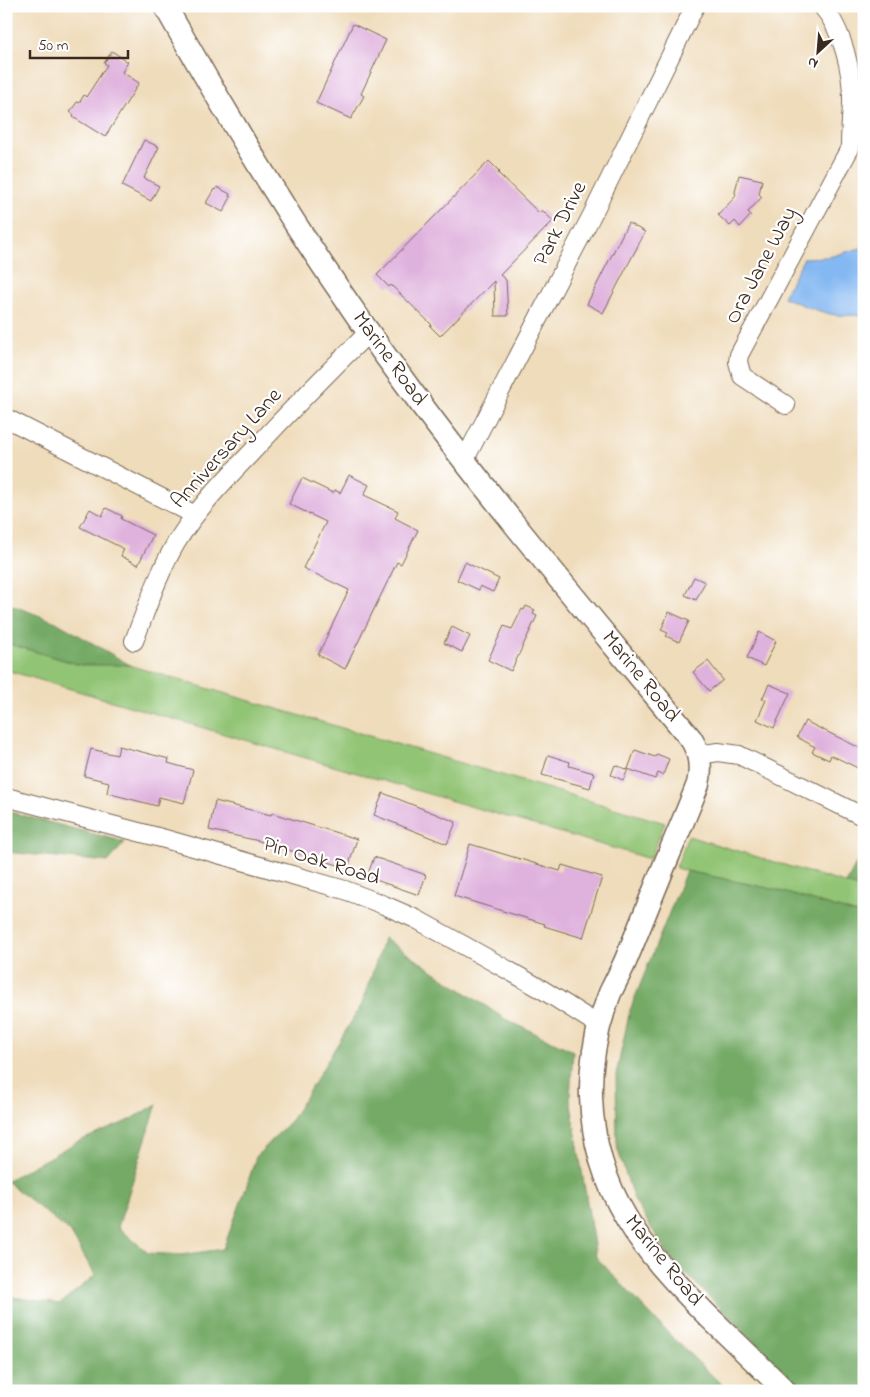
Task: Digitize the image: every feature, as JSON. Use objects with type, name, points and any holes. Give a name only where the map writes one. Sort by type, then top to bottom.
[{"type":"main road","name":"Marine Road","points":[[165,6],[264,175],[369,332],[464,461],[691,739],[696,748],[699,755],[701,773],[694,796],[610,994],[600,1026],[593,1063],[591,1087],[592,1114],[596,1141],[604,1172],[614,1196],[643,1244],[667,1274],[785,1391]]},
{"type":"street","name":"Park Drive","points":[[464,461],[592,214],[695,6]]},
{"type":"street","name":"Ora Jane Way","points":[[786,405],[742,376],[738,362],[739,355],[857,132],[845,52],[829,15],[822,6]]},
{"type":"street","name":"Anniversary Lane","points":[[134,641],[161,571],[176,543],[195,515],[212,494],[276,426],[369,332]]},
{"type":"street","points":[[6,418],[195,515]]},
{"type":"street","points":[[699,755],[718,752],[739,755],[864,817]]},
{"type":"street","name":"Pin Oak Road","points":[[6,797],[165,839],[326,885],[384,904],[484,956],[600,1026]]},
{"type":"green space","points":[[6,603],[56,622],[130,665],[80,665],[6,643]]},
{"type":"green space","points":[[6,629],[665,823],[650,859],[6,670]]},
{"type":"green space","points":[[6,811],[125,842],[108,862],[6,852]]},
{"type":"green space","points":[[688,836],[864,889],[864,916],[773,889],[676,868]]},
{"type":"green space","points":[[864,848],[864,890],[846,884]]},
{"type":"green space","points":[[686,871],[773,889],[864,916],[864,1391],[805,1391],[670,1258],[634,1200],[617,1147],[616,1075],[630,1010]]},
{"type":"green space","points":[[384,938],[505,1019],[573,1051],[570,1098],[596,1257],[665,1330],[728,1391],[6,1391],[6,1296],[60,1304],[95,1275],[70,1232],[6,1181],[77,1142],[130,1120],[157,1104],[118,1227],[148,1253],[181,1255],[223,1249],[256,1157],[292,1119],[362,1004]]},
{"type":"water","points":[[864,247],[864,317],[829,314],[783,297],[804,258],[829,257]]},
{"type":"building","points":[[353,24],[386,40],[361,94],[364,96],[351,119],[316,103]]},
{"type":"building","points":[[112,51],[128,62],[122,72],[139,83],[105,137],[73,117],[74,115],[70,112],[84,95],[86,97],[107,65],[104,63]]},
{"type":"building","points":[[144,140],[159,147],[144,178],[159,186],[151,201],[122,186]]},
{"type":"building","points":[[489,161],[500,172],[498,173],[539,213],[542,210],[553,221],[500,275],[506,280],[508,316],[495,316],[494,281],[440,336],[430,326],[432,325],[391,285],[389,287],[377,275]]},
{"type":"building","points":[[739,175],[762,180],[759,194],[762,197],[748,212],[751,215],[740,227],[735,221],[730,226],[718,215],[736,196],[735,192]]},
{"type":"building","points":[[217,187],[230,194],[229,197],[231,197],[223,212],[206,203]]},
{"type":"building","points":[[628,223],[645,232],[603,313],[587,304]]},
{"type":"building","points":[[349,475],[369,485],[364,495],[398,511],[395,518],[418,530],[401,564],[397,562],[345,669],[318,655],[349,590],[303,568],[326,522],[289,504],[302,478],[333,493],[335,490],[340,493]]},
{"type":"building","points":[[106,508],[122,516],[121,519],[153,535],[138,565],[121,556],[124,549],[80,527],[90,509],[102,516]]},
{"type":"building","points":[[465,562],[499,579],[493,592],[480,586],[479,590],[457,580]]},
{"type":"building","points":[[694,577],[705,582],[696,600],[685,595]]},
{"type":"building","points":[[526,606],[535,610],[533,614],[537,616],[511,671],[488,660],[504,626],[512,629],[522,609],[524,610]]},
{"type":"building","points":[[669,612],[689,621],[679,642],[666,636],[668,633],[661,630]]},
{"type":"building","points":[[452,627],[470,636],[462,652],[444,643]]},
{"type":"building","points":[[759,632],[776,641],[764,666],[747,658]]},
{"type":"building","points":[[708,661],[723,680],[709,691],[693,672]]},
{"type":"building","points":[[769,684],[790,693],[774,728],[757,720],[766,700],[762,699]]},
{"type":"building","points":[[805,721],[864,750],[864,771],[831,755],[829,760],[812,752],[815,747],[797,737]]},
{"type":"building","points":[[119,746],[169,759],[168,763],[193,770],[184,803],[159,797],[157,806],[107,793],[109,782],[84,776],[91,749],[117,755]]},
{"type":"building","points":[[635,750],[655,757],[657,754],[669,759],[663,775],[658,773],[655,779],[628,769]]},
{"type":"building","points":[[548,755],[570,762],[569,766],[594,773],[590,788],[542,775]]},
{"type":"building","points":[[615,765],[628,770],[623,780],[611,775]]},
{"type":"building","points":[[383,793],[456,822],[447,844],[374,815]]},
{"type":"building","points":[[215,801],[271,815],[272,813],[357,839],[348,868],[259,841],[209,830]]},
{"type":"building","points":[[470,844],[560,871],[562,865],[602,877],[583,938],[544,926],[545,924],[454,896]]},
{"type":"building","points":[[374,857],[426,875],[419,895],[367,877]]}]
